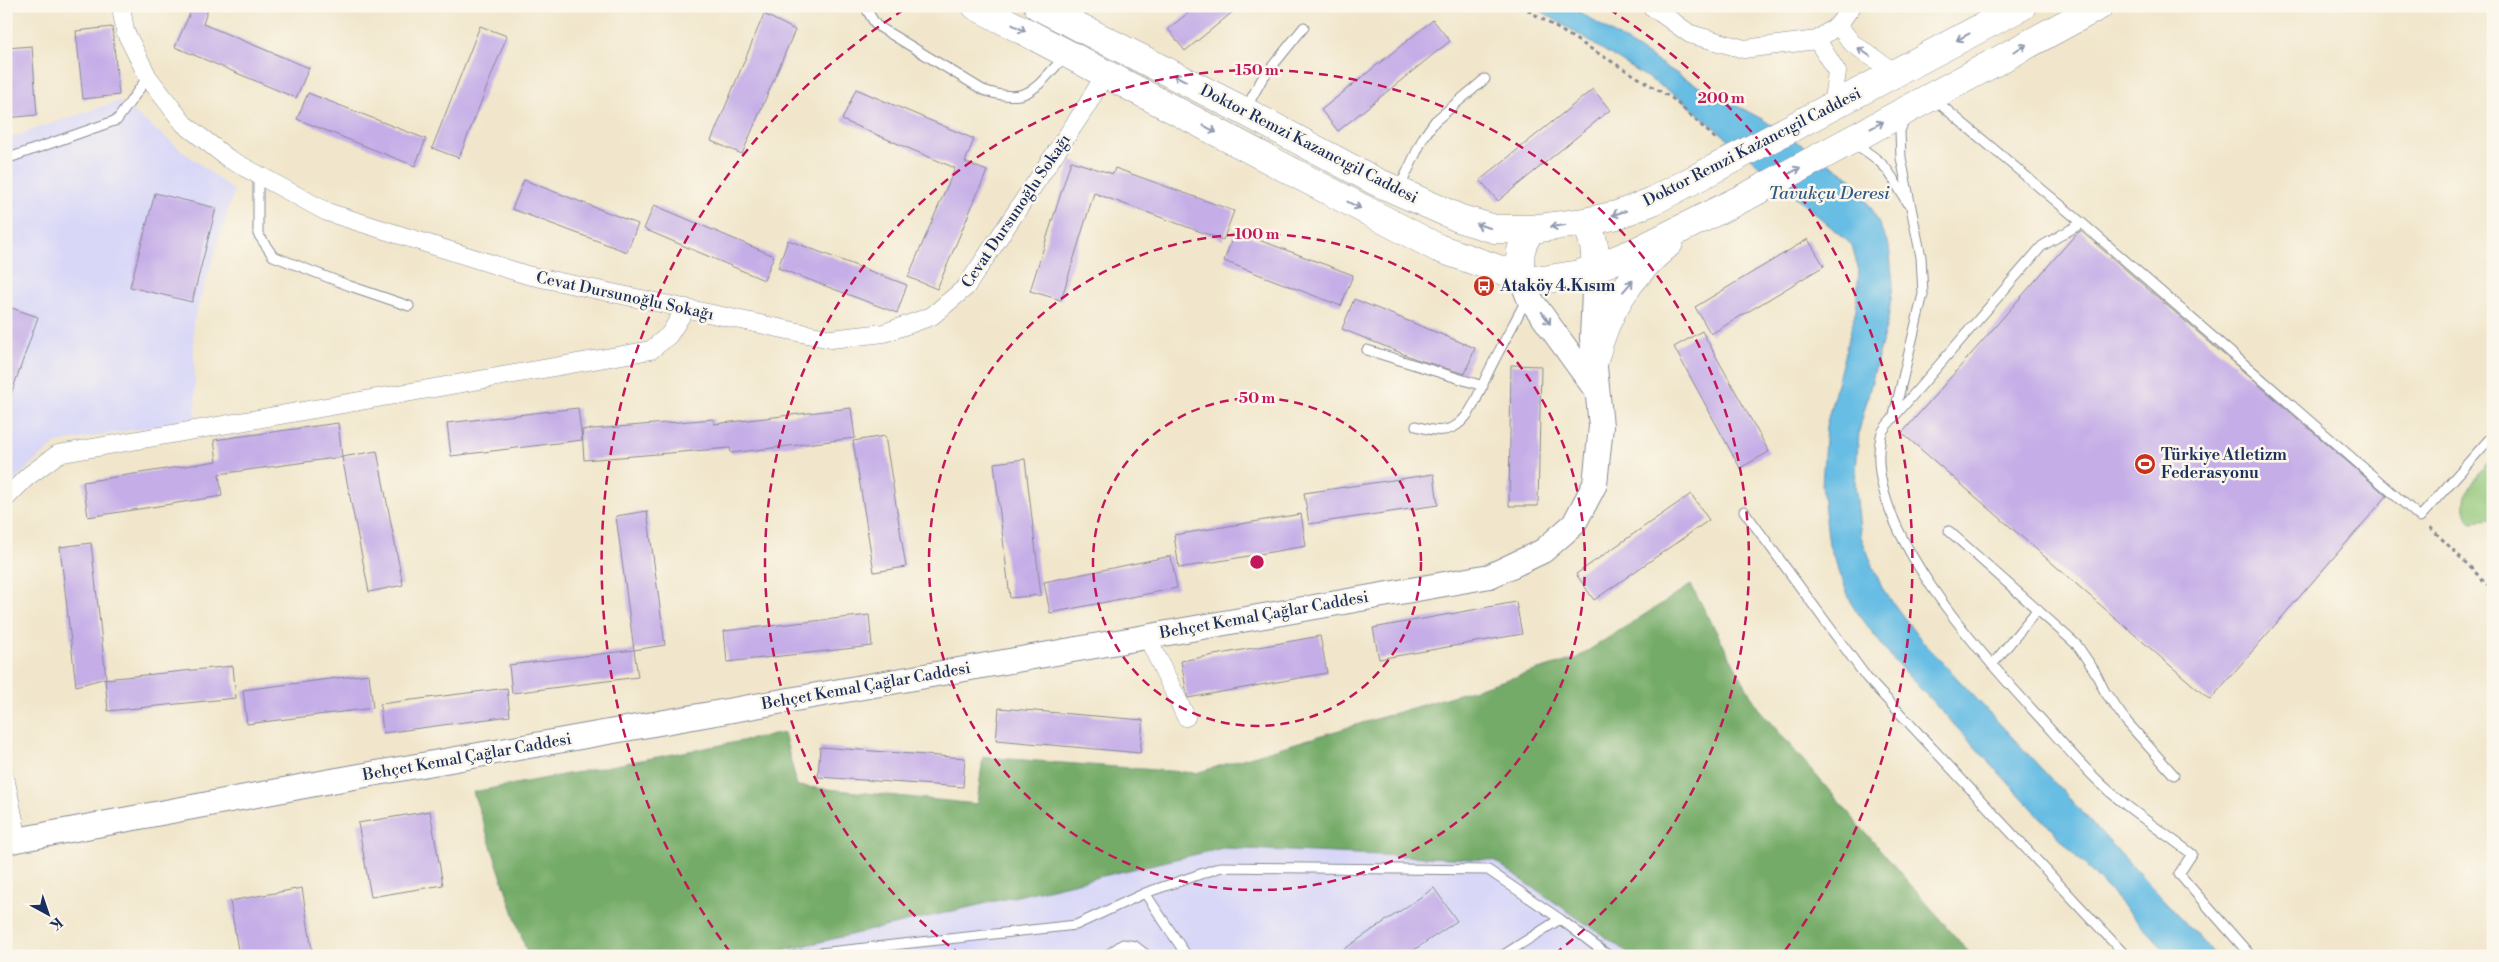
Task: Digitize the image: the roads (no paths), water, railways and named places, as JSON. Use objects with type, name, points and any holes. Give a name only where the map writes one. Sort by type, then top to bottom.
[{"type":"main road","name":"Doktor Remzi Kazancıgil Caddesi","points":[[976,6],[1438,248],[1525,286],[1543,280],[1595,269],[1635,252],[1753,193],[1842,145]]},
{"type":"main road","name":"Doktor Remzi Kazancıgil Caddesi","points":[[1038,6],[1398,191],[1461,219],[1495,229],[1532,229],[1585,222],[1616,215],[1653,201],[2022,6]]},
{"type":"main road","points":[[1842,145],[2099,6]]},
{"type":"main road","points":[[1594,361],[1600,336],[1619,297],[1659,251],[1698,220]]},
{"type":"main road","points":[[1585,222],[1593,236],[1596,248],[1595,269]]},
{"type":"main road","points":[[1532,229],[1522,241],[1519,256],[1525,286],[1596,390]]},
{"type":"main road","name":"Behçet Kemal Çağlar Caddesi","points":[[12,840],[326,782],[1490,576],[1543,551],[1574,524],[1595,484],[1601,426],[1592,338],[1595,269]]},
{"type":"street","name":"Cevat Dursunoğlu Sokağı","points":[[120,6],[125,31],[148,77],[184,124],[229,159],[327,212],[527,275],[831,339],[884,333],[932,316],[966,287],[1086,107],[1105,74]]},
{"type":"street","points":[[1651,6],[1690,34],[1744,49],[1817,40],[1838,25],[1852,6]]},
{"type":"street","points":[[1838,25],[1852,43],[1895,73]]},
{"type":"street","points":[[1817,40],[1837,72],[1824,111]]},
{"type":"street","points":[[6,498],[27,477],[58,454],[650,350],[669,335],[686,308]]},
{"type":"street","points":[[1147,636],[1186,717]]},
{"type":"street","points":[[6,782],[12,840]]},
{"type":"lane","points":[[872,6],[868,12],[876,25],[983,90],[1002,97],[1026,94],[1067,53]]},
{"type":"lane","points":[[1244,111],[1262,79],[1304,27]]},
{"type":"lane","points":[[6,159],[117,120],[148,77]]},
{"type":"lane","points":[[1398,191],[1423,138],[1435,121],[1485,80]]},
{"type":"lane","points":[[1894,417],[1923,294],[1920,257],[1901,158],[1900,131],[1906,116],[1924,99],[1941,103],[2420,517],[2493,435]]},
{"type":"lane","points":[[1842,145],[1882,162],[1895,179],[1910,210]]},
{"type":"lane","points":[[258,175],[258,234],[273,256],[409,306]]},
{"type":"lane","points":[[2082,223],[2042,246],[1894,417],[1881,434],[1878,468],[1890,506],[1914,559],[1946,610],[1992,665],[2094,777],[2119,800],[2192,854],[2179,874],[2251,956]]},
{"type":"lane","points":[[1416,426],[1433,431],[1456,426],[1466,416],[1482,386],[1525,286]]},
{"type":"lane","points":[[1367,350],[1482,386]]},
{"type":"lane","points":[[1744,510],[1867,678],[2126,956]]},
{"type":"lane","points":[[1949,531],[2077,645],[2094,670],[2105,692],[2126,721],[2174,775]]},
{"type":"lane","points":[[1992,665],[2038,609]]},
{"type":"lane","points":[[792,956],[1076,925],[1146,893],[1221,867],[1488,870],[1560,919],[1609,956]]},
{"type":"lane","points":[[1146,893],[1187,956]]},
{"type":"lane","points":[[1502,956],[1560,919]]},
{"type":"lane","points":[[1106,956],[1123,944],[1135,946],[1148,956]]},
{"type":"water","name":"Tavukçu Deresi","points":[[1533,6],[1570,6],[1682,77],[1762,119],[1850,177],[1873,211],[1889,246],[1893,285],[1888,319],[1859,431],[1855,484],[1861,537],[1882,588],[1916,634],[2216,956],[2170,956],[1890,656],[1852,605],[1829,545],[1822,485],[1826,426],[1856,310],[1859,271],[1852,245],[1680,98]]},
{"type":"place","name":"Ataköy 4.Kısım","points":[[1484,286]]},
{"type":"place","name":"Türkiye Atletizm Federasyonu","points":[[2145,464]]}]
